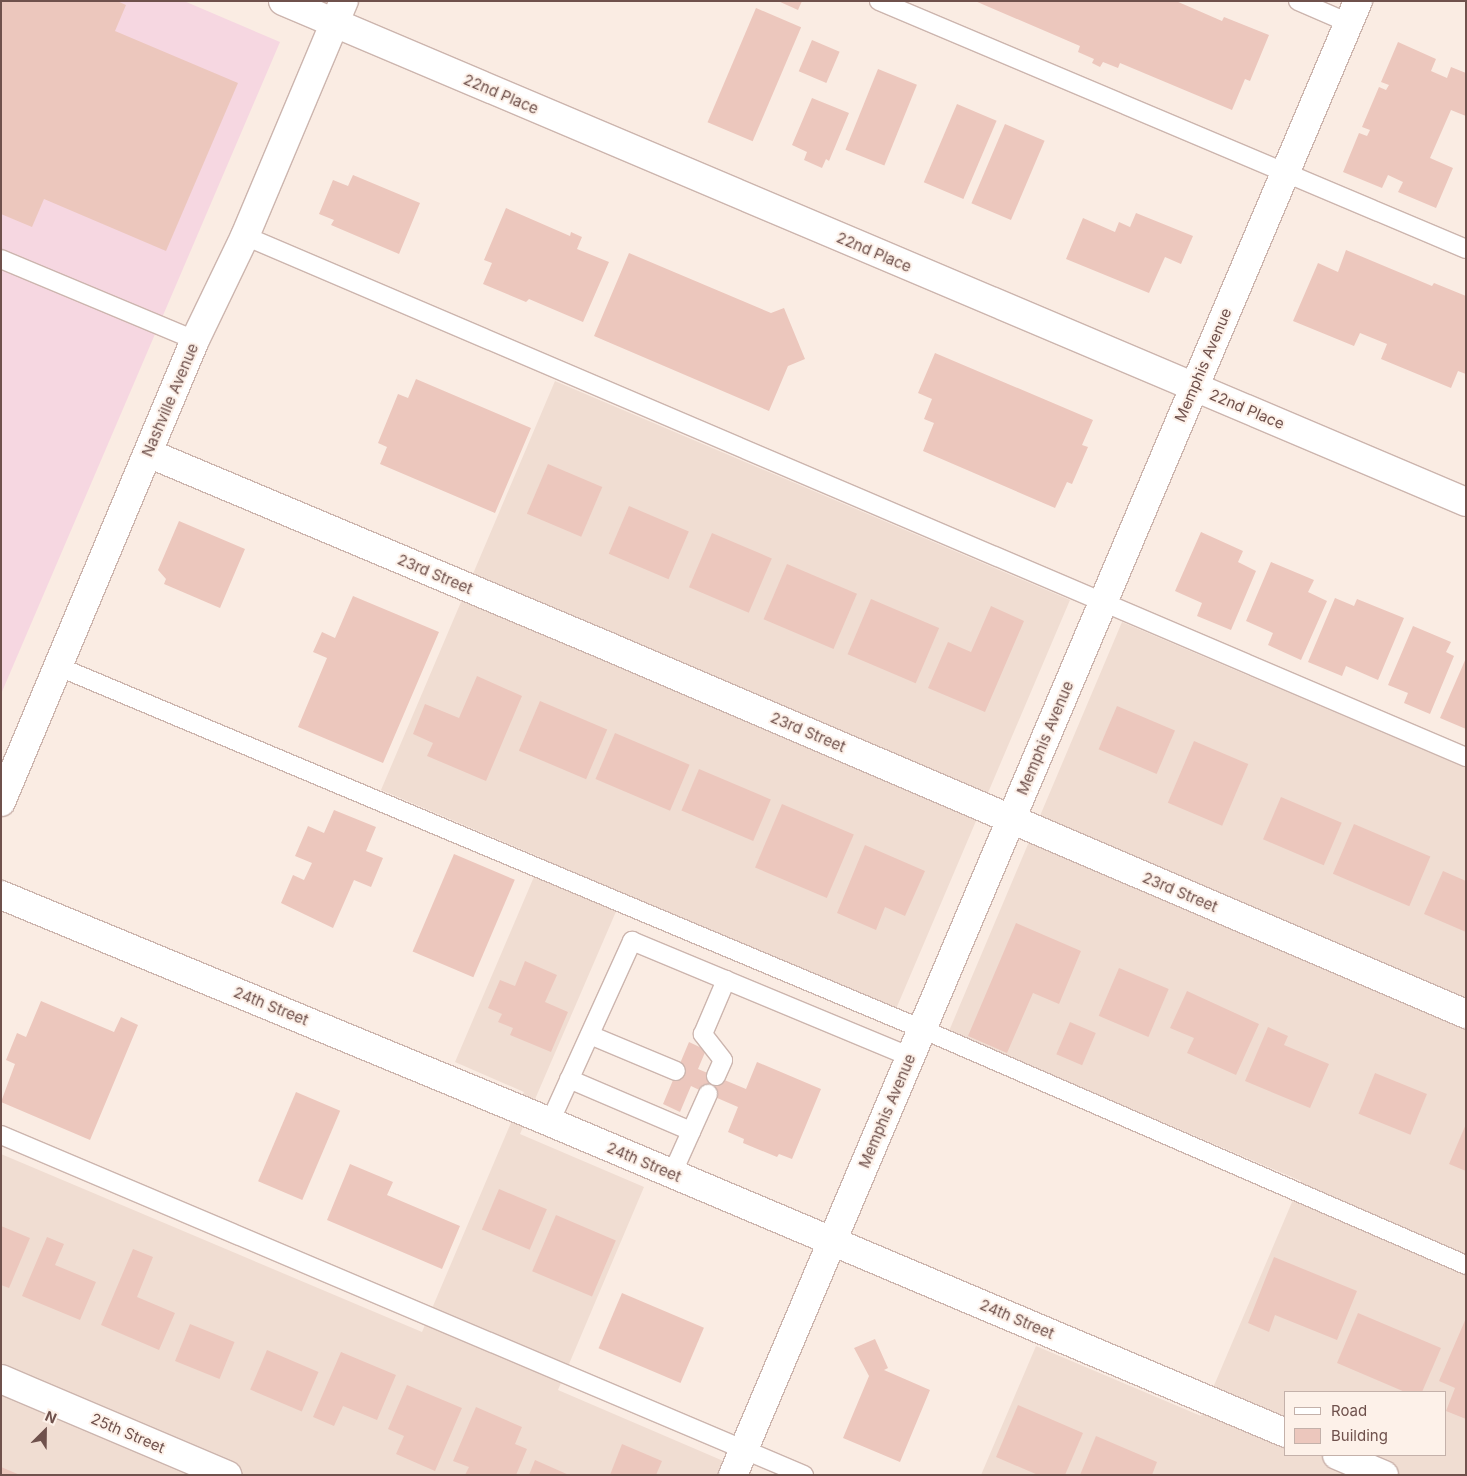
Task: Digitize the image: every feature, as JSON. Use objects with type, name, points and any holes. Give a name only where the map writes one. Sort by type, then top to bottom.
[{"type":"street","name":"22nd Place","points":[[282,1],[340,12],[1194,387],[1466,502]]},
{"type":"street","name":"Nashville Avenue","points":[[1,802],[195,340],[245,236],[340,12]]},
{"type":"street","name":"Memphis Avenue","points":[[733,1475],[1353,12]]},
{"type":"street","name":"23rd Street","points":[[148,453],[1466,1014]]},
{"type":"street","name":"24th Street","points":[[1,894],[550,1122],[1284,1432]]},
{"type":"street","name":"25th Street","points":[[1,1379],[227,1475]]},
{"type":"street","points":[[1339,1456],[1384,1475]]},
{"type":"lane","points":[[878,1],[1466,249]]},
{"type":"lane","points":[[1298,1],[1353,12]]},
{"type":"lane","points":[[245,236],[1466,757]]},
{"type":"lane","points":[[1,259],[195,340]]},
{"type":"lane","points":[[57,666],[922,1029],[1466,1265]]},
{"type":"lane","points":[[550,1122],[632,941],[910,1057]]},
{"type":"lane","points":[[716,1076],[723,1060],[703,1034],[726,980]]},
{"type":"lane","points":[[590,1035],[676,1072]]},
{"type":"lane","points":[[569,1080],[691,1131]]},
{"type":"lane","points":[[672,1174],[708,1094]]},
{"type":"lane","points":[[1,1135],[804,1475]]},
{"type":"shaded area","points":[[1,1],[184,1],[280,42],[1,694]]},
{"type":"shaded area","points":[[555,381],[1070,600],[896,1009],[624,893],[520,1134],[644,1187],[558,1390],[756,1475],[1,1475],[1,1154],[422,1332],[524,1092],[455,1062],[542,858],[381,790]]},
{"type":"shaded area","points":[[1122,622],[1466,768],[1466,1475],[981,1475],[1036,1346],[1201,1416],[1301,1181],[949,1031]]},
{"type":"building","points":[[1,1],[117,1],[126,5],[115,31],[238,83],[166,251],[44,199],[32,227],[1,214]]},
{"type":"building","points":[[778,1],[802,1],[798,10]]},
{"type":"building","points":[[975,1],[1176,1],[1222,21],[1224,17],[1269,35],[1250,81],[1245,79],[1232,110],[1120,63],[1118,68],[1103,62],[1100,67],[1092,63],[1094,59],[1078,52],[1080,46]]},
{"type":"building","points":[[756,8],[801,27],[753,141],[708,122]]},
{"type":"building","points":[[812,40],[840,52],[826,83],[799,71]]},
{"type":"building","points":[[1398,42],[1436,59],[1431,71],[1447,78],[1451,67],[1466,73],[1466,116],[1451,110],[1430,158],[1453,168],[1436,208],[1398,192],[1403,182],[1388,175],[1382,188],[1343,172],[1359,133],[1367,136],[1370,130],[1362,127],[1379,87],[1386,90],[1389,85],[1381,82]]},
{"type":"building","points":[[878,69],[917,85],[884,165],[845,150]]},
{"type":"building","points":[[812,98],[849,113],[829,161],[826,159],[822,168],[804,160],[807,152],[792,145]]},
{"type":"building","points":[[957,104],[997,121],[963,199],[924,182]]},
{"type":"building","points":[[1005,124],[1045,141],[1011,220],[971,203]]},
{"type":"building","points":[[353,175],[420,203],[399,254],[331,225],[334,220],[319,214],[333,180],[348,186]]},
{"type":"building","points":[[506,208],[570,236],[571,232],[582,237],[577,249],[609,262],[583,322],[529,299],[526,302],[483,284],[492,263],[484,260]]},
{"type":"building","points":[[1136,213],[1193,236],[1181,264],[1165,257],[1149,293],[1066,259],[1083,218],[1115,232],[1119,222],[1130,227]]},
{"type":"building","points":[[1346,250],[1432,286],[1434,283],[1466,296],[1466,374],[1458,371],[1451,388],[1381,359],[1387,344],[1360,333],[1354,346],[1293,321],[1318,263],[1338,272]]},
{"type":"building","points":[[629,253],[771,313],[784,308],[805,359],[788,366],[769,411],[594,336]]},
{"type":"building","points":[[935,353],[1093,420],[1082,445],[1088,447],[1072,484],[1067,482],[1055,508],[923,451],[934,423],[924,419],[932,399],[918,393]]},
{"type":"building","points":[[416,379],[531,428],[495,513],[380,464],[387,447],[378,443],[398,394],[408,398]]},
{"type":"building","points":[[548,464],[602,487],[581,537],[527,514]]},
{"type":"building","points":[[629,506],[689,531],[669,579],[609,554]]},
{"type":"building","points":[[179,521],[245,549],[220,608],[164,584],[166,579],[158,570]]},
{"type":"building","points":[[1201,532],[1243,551],[1238,562],[1256,571],[1231,630],[1197,616],[1202,603],[1175,591]]},
{"type":"building","points":[[712,533],[772,558],[749,613],[689,587]]},
{"type":"building","points":[[1271,562],[1314,580],[1308,592],[1327,601],[1301,660],[1268,645],[1273,633],[1246,621]]},
{"type":"building","points":[[787,564],[857,594],[834,649],[764,619]]},
{"type":"building","points":[[353,596],[439,632],[383,763],[298,727],[327,658],[313,652],[322,632],[335,638]]},
{"type":"building","points":[[1335,598],[1354,606],[1357,599],[1404,618],[1378,680],[1346,666],[1342,676],[1308,662]]},
{"type":"building","points":[[871,599],[939,628],[916,683],[848,654]]},
{"type":"building","points":[[991,606],[1024,621],[985,712],[928,688],[948,642],[971,652]]},
{"type":"building","points":[[1413,626],[1451,642],[1446,652],[1454,656],[1430,714],[1404,703],[1408,693],[1388,685]]},
{"type":"building","points":[[1466,658],[1466,729],[1440,718]]},
{"type":"building","points":[[477,676],[522,696],[486,781],[427,756],[433,743],[413,734],[425,704],[459,718]]},
{"type":"building","points":[[540,701],[607,730],[586,779],[519,751]]},
{"type":"building","points":[[1117,706],[1175,731],[1157,774],[1099,749]]},
{"type":"building","points":[[615,733],[690,765],[670,811],[595,779]]},
{"type":"building","points":[[1194,741],[1248,764],[1222,826],[1168,803]]},
{"type":"building","points":[[699,769],[771,799],[753,841],[681,810]]},
{"type":"building","points":[[1281,797],[1342,823],[1324,865],[1263,839]]},
{"type":"building","points":[[782,804],[854,834],[827,898],[755,868]]},
{"type":"building","points":[[334,810],[376,827],[366,851],[383,858],[371,887],[354,880],[333,928],[281,903],[293,875],[304,880],[312,863],[295,856],[308,826],[324,833]]},
{"type":"building","points":[[1354,824],[1430,856],[1409,906],[1333,874]]},
{"type":"building","points":[[865,845],[925,871],[905,916],[885,907],[876,930],[837,913]]},
{"type":"building","points":[[454,854],[515,880],[473,977],[413,952]]},
{"type":"building","points":[[1443,871],[1466,881],[1466,932],[1424,914]]},
{"type":"building","points":[[1016,923],[1081,951],[1059,1004],[1033,993],[1007,1053],[968,1036]]},
{"type":"building","points":[[525,961],[557,975],[545,1002],[568,1012],[551,1052],[510,1035],[513,1028],[498,1022],[502,1014],[488,1008],[500,980],[515,986]]},
{"type":"building","points":[[1119,968],[1169,989],[1148,1037],[1099,1016]]},
{"type":"building","points":[[1187,991],[1259,1024],[1236,1075],[1187,1053],[1194,1038],[1170,1028]]},
{"type":"building","points":[[41,1001],[114,1032],[121,1017],[138,1025],[90,1140],[1,1102],[15,1064],[6,1060],[17,1033],[26,1037]]},
{"type":"building","points":[[1070,1022],[1096,1033],[1082,1065],[1056,1054]]},
{"type":"building","points":[[1268,1027],[1288,1036],[1284,1045],[1329,1064],[1310,1108],[1245,1081]]},
{"type":"building","points":[[689,1042],[706,1050],[698,1069],[746,1089],[757,1062],[821,1089],[792,1159],[779,1154],[777,1157],[743,1143],[744,1139],[728,1132],[738,1107],[691,1086],[680,1112],[663,1104]]},
{"type":"building","points":[[1375,1073],[1427,1094],[1410,1135],[1359,1114]]},
{"type":"building","points":[[296,1092],[340,1111],[302,1200],[258,1181]]},
{"type":"building","points":[[1466,1124],[1466,1171],[1449,1164]]},
{"type":"building","points":[[350,1164],[393,1182],[387,1195],[460,1226],[442,1269],[327,1220]]},
{"type":"building","points":[[499,1189],[547,1209],[530,1250],[482,1230]]},
{"type":"building","points":[[556,1215],[616,1240],[592,1297],[532,1271]]},
{"type":"building","points":[[1,1226],[30,1238],[9,1288],[1,1285]]},
{"type":"building","points":[[47,1237],[64,1244],[55,1265],[96,1282],[80,1320],[22,1296]]},
{"type":"building","points":[[133,1249],[153,1257],[137,1297],[175,1313],[159,1350],[101,1325]]},
{"type":"building","points":[[1274,1257],[1357,1291],[1337,1340],[1275,1315],[1269,1332],[1248,1323]]},
{"type":"building","points":[[622,1293],[704,1328],[680,1383],[599,1348]]},
{"type":"building","points":[[1358,1313],[1441,1348],[1422,1391],[1403,1391],[1337,1363]]},
{"type":"building","points":[[1466,1318],[1466,1419],[1447,1411],[1455,1388],[1439,1381]]},
{"type":"building","points":[[190,1324],[235,1342],[220,1379],[175,1361]]},
{"type":"building","points":[[875,1339],[888,1368],[884,1370],[930,1390],[900,1462],[843,1438],[869,1376],[854,1348]]},
{"type":"building","points":[[267,1350],[319,1372],[302,1411],[250,1390]]},
{"type":"building","points":[[341,1352],[396,1375],[377,1420],[343,1406],[334,1426],[313,1417]]},
{"type":"building","points":[[407,1385],[462,1408],[435,1471],[396,1454],[404,1436],[388,1429]]},
{"type":"building","points":[[1018,1405],[1083,1433],[1065,1475],[1038,1475],[996,1457]]},
{"type":"building","points":[[476,1407],[522,1427],[515,1444],[527,1449],[516,1475],[465,1475],[469,1467],[453,1461]]},
{"type":"building","points":[[1096,1436],[1157,1462],[1152,1475],[1080,1475]]},
{"type":"building","points":[[622,1444],[662,1461],[656,1475],[610,1475]]},
{"type":"building","points":[[535,1460],[569,1475],[529,1475]]},
{"type":"building","points":[[1,1467],[20,1475],[1,1475]]}]
